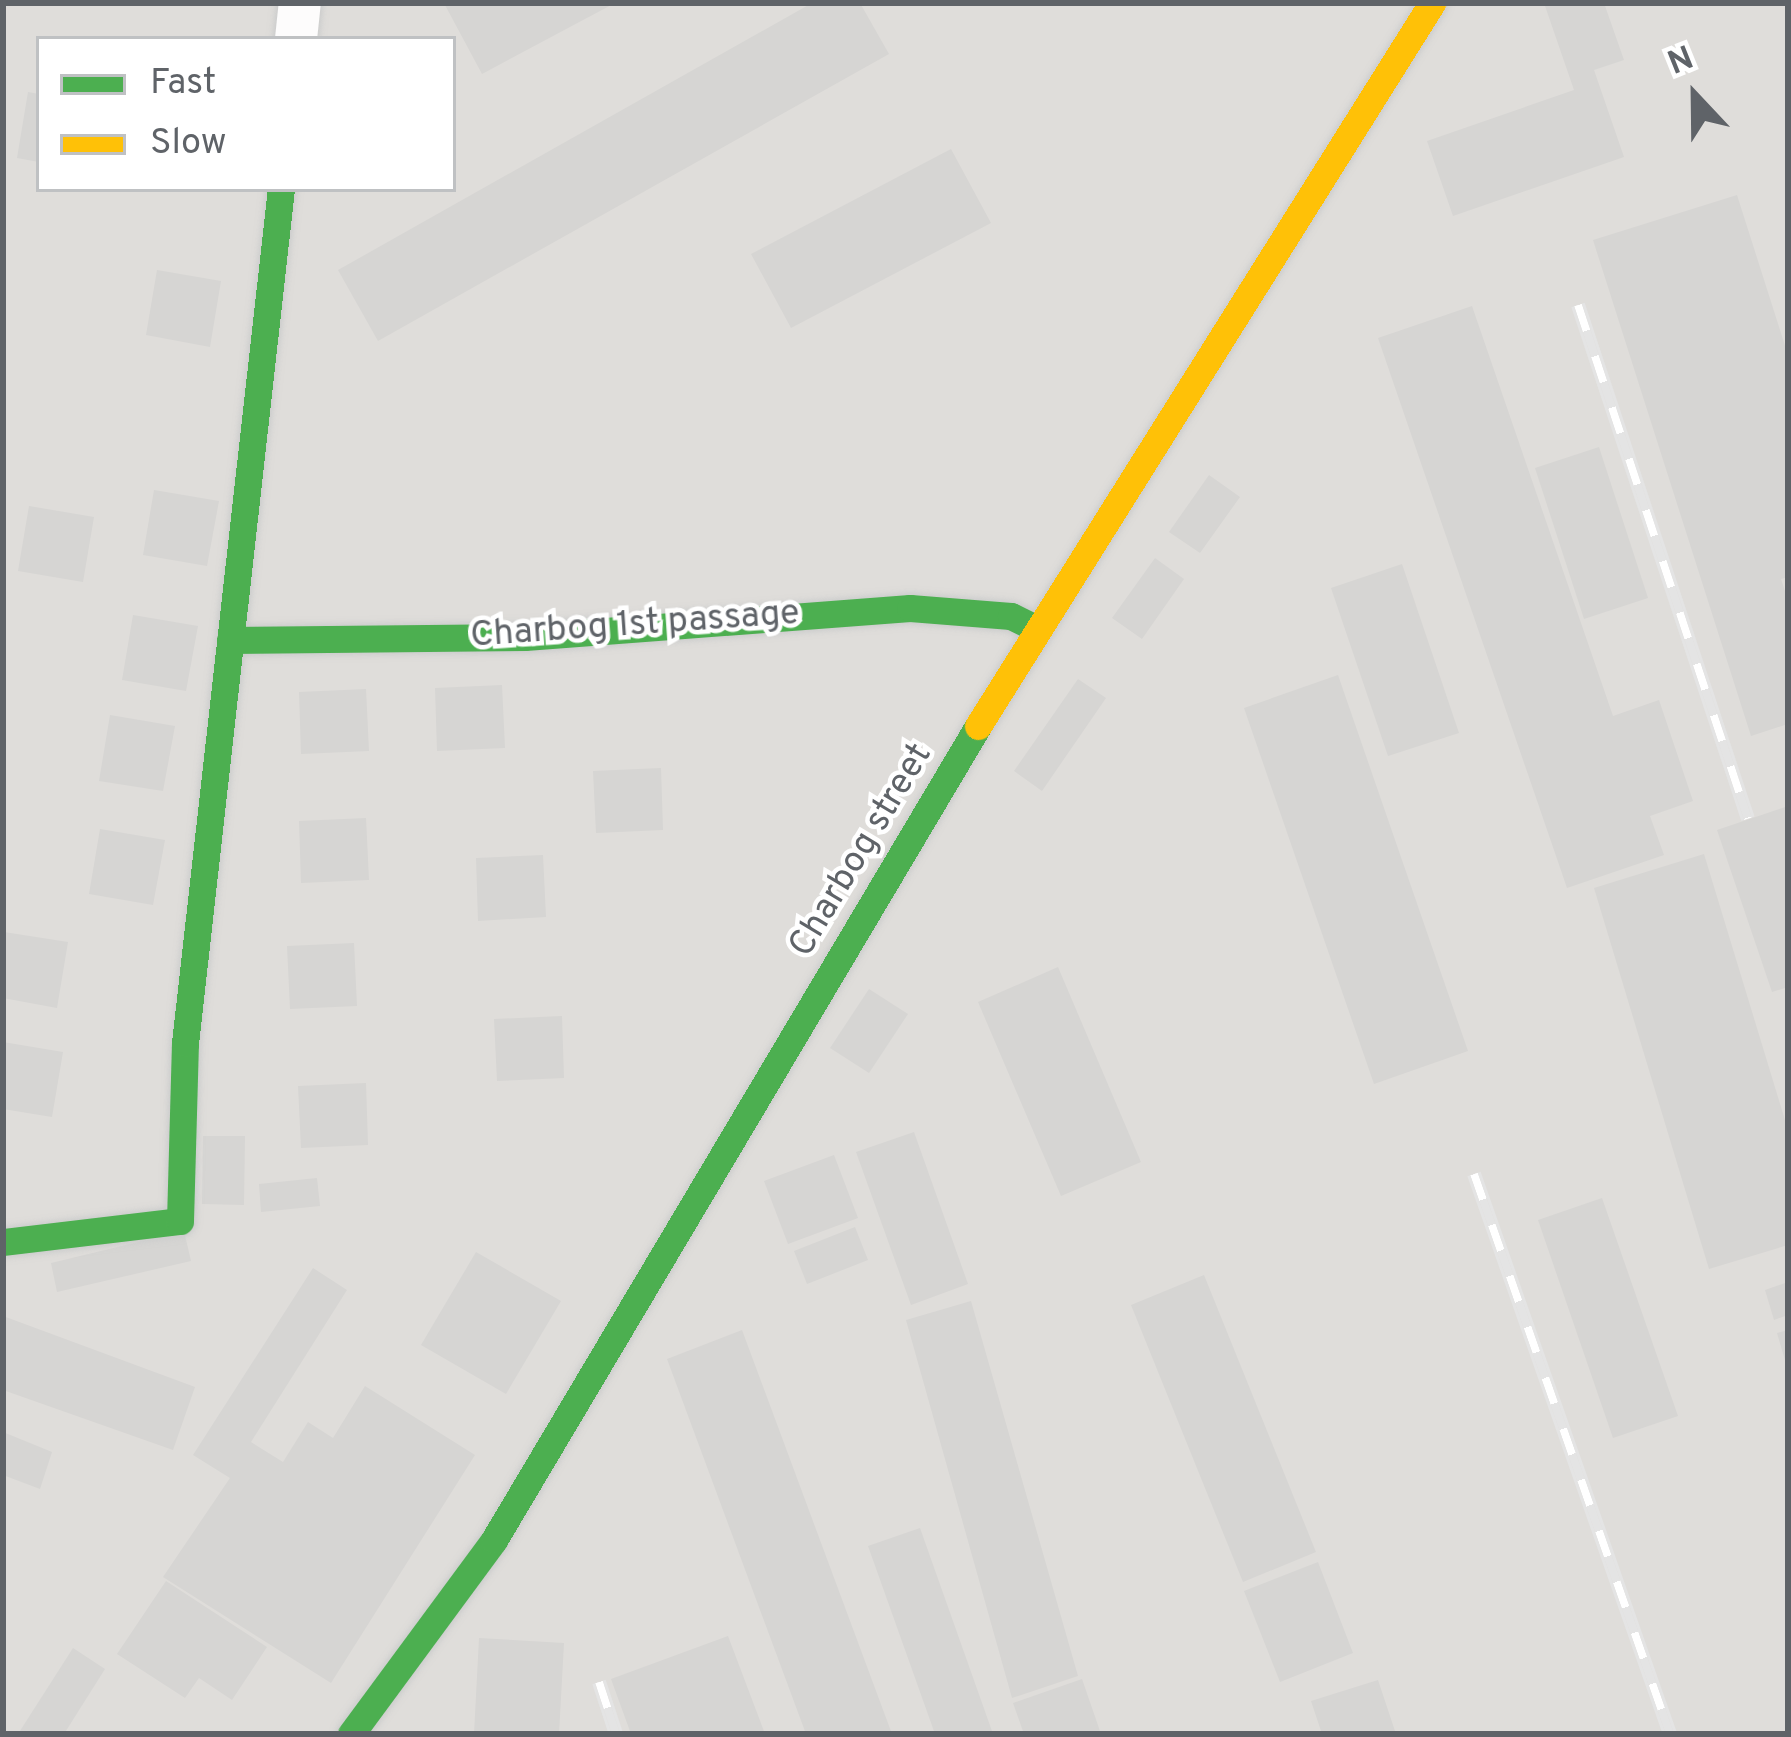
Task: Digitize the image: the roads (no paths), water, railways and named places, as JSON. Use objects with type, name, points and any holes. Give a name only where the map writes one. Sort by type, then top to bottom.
[{"type":"street","points":[[296,36],[300,3]]},
{"type":"street","name":"Charbog street","points":[[351,1734],[494,1540],[1036,628],[1432,3]]},
{"type":"street","points":[[3,1242],[180,1221],[185,1043],[281,192]]},
{"type":"street","name":"Chаrbog 1st passage","points":[[230,640],[525,637],[910,608],[1011,616],[1036,628]]},
{"type":"railway","points":[[1578,305],[1748,819]]},
{"type":"railway","points":[[1474,1174],[1670,1734]]},
{"type":"railway","points":[[599,1682],[616,1734]]}]
